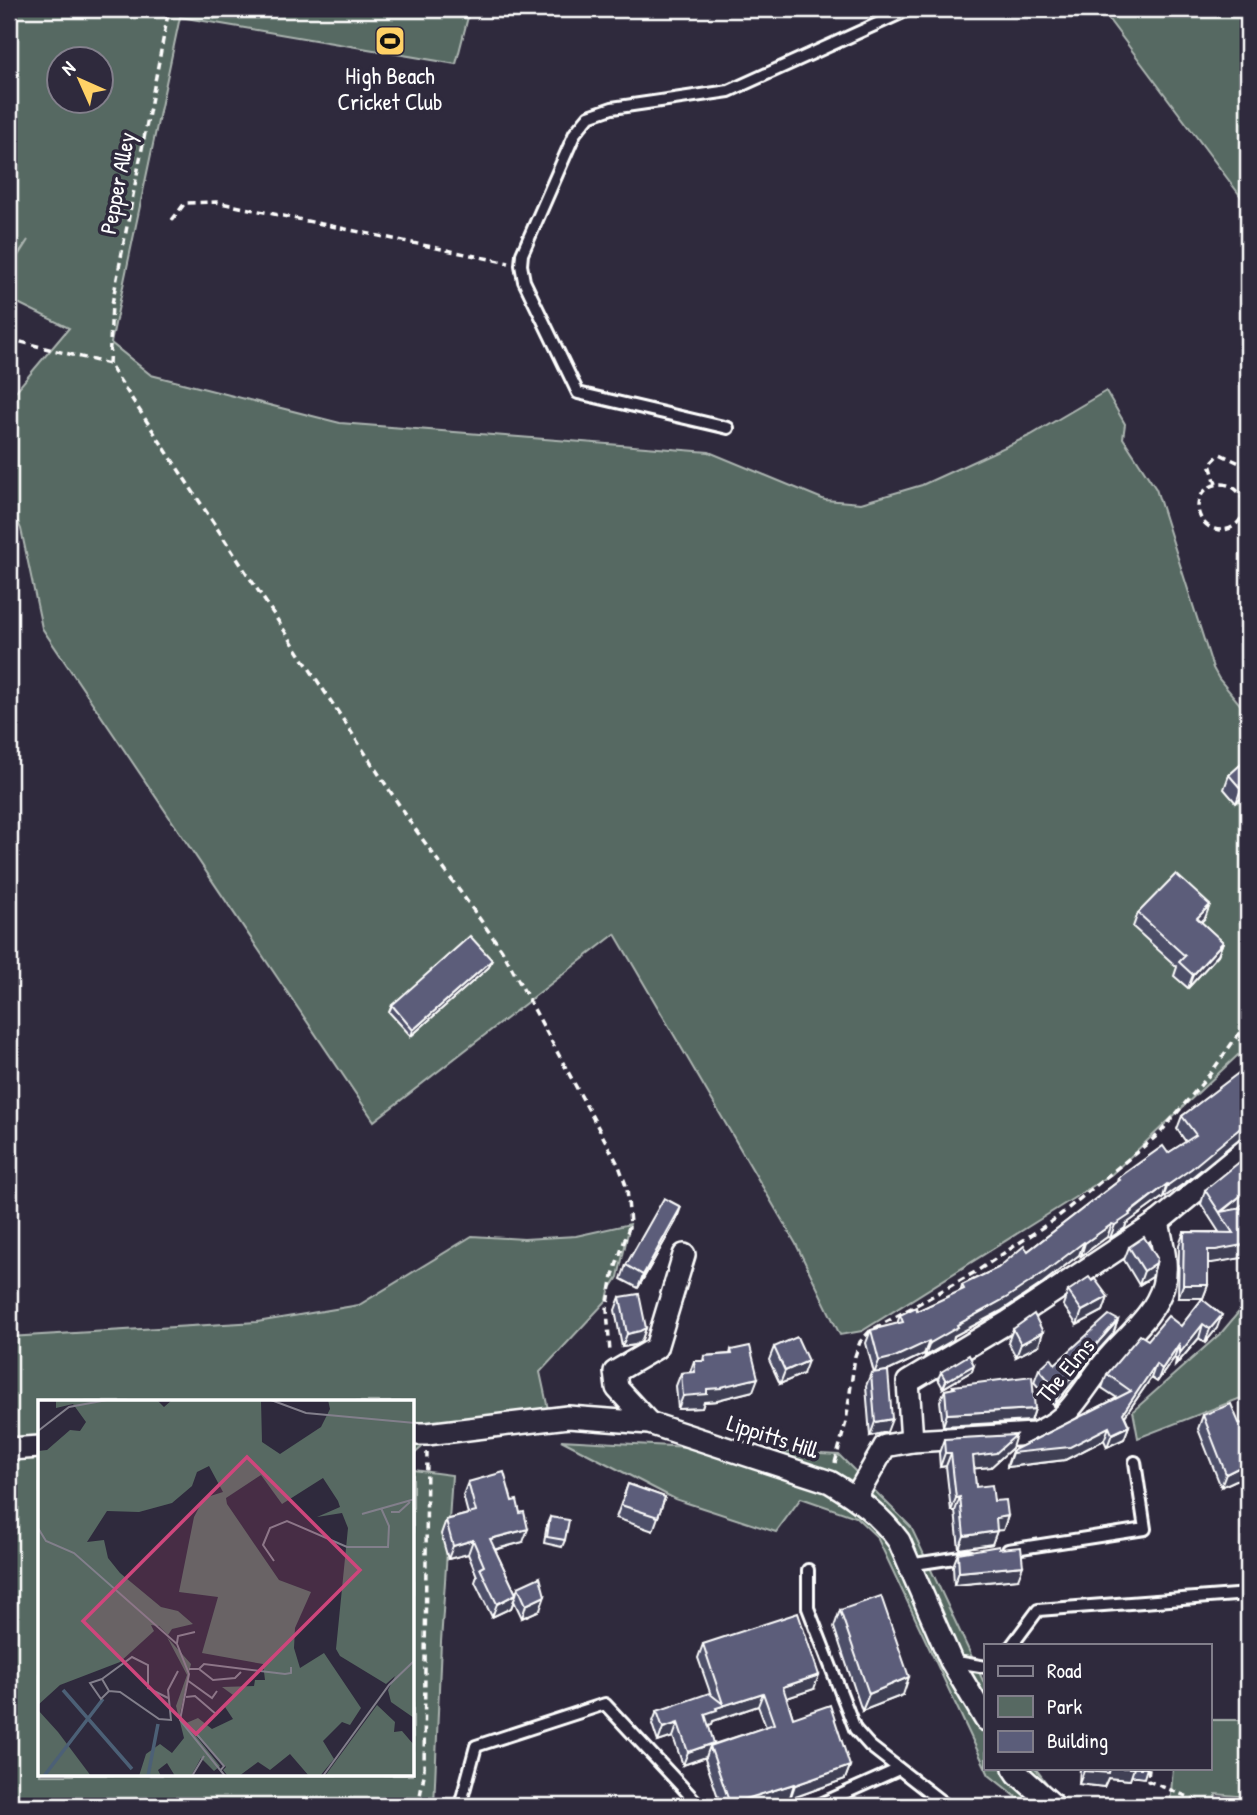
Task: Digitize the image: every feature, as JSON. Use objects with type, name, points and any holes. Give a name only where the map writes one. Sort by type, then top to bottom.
[{"type":"street","points":[[912,1441],[908,1382],[1007,1322],[1158,1222],[1248,1148]]},
{"type":"street","name":"The Elms","points":[[856,1497],[885,1446],[912,1441],[1034,1434],[1051,1427],[1065,1415],[1106,1361],[1152,1309],[1160,1295],[1164,1282],[1165,1259],[1158,1222]]},
{"type":"street","points":[[649,1423],[617,1388],[615,1372],[656,1348],[684,1255]]},
{"type":"street","name":"Lippitts Hill","points":[[420,1434],[569,1417],[649,1423],[830,1482],[856,1497],[887,1524],[899,1541],[951,1661],[984,1717]]},
{"type":"street","points":[[9,1449],[38,1447]]},
{"type":"street","points":[[1015,1770],[1054,1806]]},
{"type":"lane","points":[[728,428],[578,393],[524,282],[522,254],[575,133],[589,116],[612,108],[729,91],[910,9]]},
{"type":"lane","points":[[1000,1551],[1145,1529],[1135,1462]]},
{"type":"lane","points":[[908,1564],[974,1555]]},
{"type":"lane","points":[[808,1570],[808,1608],[855,1729],[870,1746],[947,1806]]},
{"type":"lane","points":[[1013,1644],[1038,1610],[1248,1594]]},
{"type":"lane","points":[[951,1661],[984,1667]]},
{"type":"lane","points":[[460,1806],[476,1746],[606,1704],[701,1806]]},
{"type":"lane","points":[[816,1806],[899,1769]]},
{"type":"path","name":"Pepper Alley","points":[[108,364],[112,304],[169,9]]},
{"type":"path","points":[[172,220],[185,203],[216,202],[521,265]]},
{"type":"path","points":[[9,339],[108,364],[413,826],[502,950],[619,1166],[627,1188],[630,1224],[613,1275],[607,1309],[610,1356],[615,1372]]},
{"type":"path","points":[[1216,484],[1210,464],[1220,454],[1248,467]]},
{"type":"path","points":[[1216,484],[1233,487],[1243,498],[1244,513],[1241,520],[1228,530],[1221,531],[1206,525],[1198,512],[1200,496],[1216,484]]},
{"type":"path","points":[[830,1482],[846,1422],[855,1356],[860,1342],[870,1331],[977,1271],[1055,1219],[1159,1134],[1210,1074],[1248,1021]]},
{"type":"path","points":[[418,1806],[424,1776],[420,1434]]},
{"type":"path","points":[[1149,1770],[1148,1781],[1211,1806]]},
{"type":"green space","points":[[9,9],[470,9],[456,64],[180,17],[111,343],[151,375],[340,423],[709,452],[825,500],[861,503],[922,485],[1031,435],[1106,391],[1125,424],[1123,438],[1156,489],[1213,668],[1248,714],[1248,1067],[1238,1055],[1112,1174],[862,1331],[840,1335],[796,1244],[615,934],[374,1121],[42,628],[21,529],[9,503],[9,399],[69,328],[20,304],[9,302],[9,270],[28,240],[9,267]]},
{"type":"green space","points":[[1101,9],[1248,9],[1248,206]]},
{"type":"green space","points":[[630,1224],[618,1277],[607,1300],[540,1372],[551,1423],[502,1433],[453,1420],[415,1453],[415,1400],[38,1400],[38,1776],[415,1776],[415,1470],[452,1475],[434,1806],[9,1806],[9,1337],[257,1322],[359,1305],[472,1236],[524,1239],[576,1236]]},
{"type":"green space","points":[[1248,1301],[1248,1401],[1246,1396],[1138,1438],[1133,1411],[1222,1332]]},
{"type":"green space","points":[[561,1440],[839,1455],[911,1527],[984,1683],[984,1764],[877,1537],[856,1517],[801,1498],[776,1532],[675,1499]]},
{"type":"green space","points":[[1212,1720],[1248,1720],[1248,1797],[1216,1794],[1214,1806],[1170,1806],[1173,1770],[1212,1770]]},
{"type":"green space","points":[[987,1770],[1037,1770],[1052,1790],[1074,1806],[1028,1806],[989,1775]]},
{"type":"building","points":[[1248,758],[1248,783],[1241,789],[1229,775]]},
{"type":"building","points":[[1176,874],[1210,905],[1197,918],[1223,942],[1193,975],[1179,962],[1185,956],[1138,913]]},
{"type":"building","points":[[470,936],[492,960],[413,1030],[392,1005]]},
{"type":"building","points":[[1245,1068],[1248,1073],[1248,1123],[1191,1169],[1167,1184],[1129,1213],[1130,1215],[1084,1242],[1006,1298],[930,1343],[929,1341],[895,1357],[879,1361],[871,1330],[903,1322],[900,1315],[916,1307],[917,1311],[964,1289],[962,1285],[998,1268],[1024,1246],[1028,1251],[1120,1180],[1118,1178],[1163,1146],[1168,1153],[1196,1135],[1182,1116]]},
{"type":"building","points":[[1248,1155],[1248,1190],[1220,1212],[1248,1207],[1248,1244],[1208,1250],[1208,1285],[1183,1285],[1184,1232],[1233,1233],[1205,1190]]},
{"type":"building","points":[[664,1198],[681,1207],[643,1275],[626,1265]]},
{"type":"building","points":[[1144,1237],[1157,1258],[1156,1263],[1144,1271],[1129,1247]]},
{"type":"building","points":[[1089,1277],[1092,1281],[1095,1279],[1108,1297],[1082,1311],[1068,1291]]},
{"type":"building","points":[[639,1294],[646,1328],[627,1334],[620,1297]]},
{"type":"building","points":[[1202,1299],[1222,1315],[1210,1329],[1203,1324],[1180,1353],[1179,1344],[1162,1369],[1156,1364],[1123,1413],[1129,1426],[1112,1434],[1109,1427],[1070,1447],[1012,1453],[1131,1391],[1107,1374],[1140,1335],[1148,1340],[1168,1316],[1181,1326]]},
{"type":"building","points":[[1034,1314],[1043,1332],[1021,1344],[1013,1329]]},
{"type":"building","points":[[1109,1315],[1118,1320],[1059,1393],[1039,1369],[1051,1358],[1055,1364]]},
{"type":"building","points":[[797,1337],[808,1361],[785,1371],[774,1347]]},
{"type":"building","points":[[750,1346],[758,1378],[707,1389],[707,1394],[683,1396],[681,1373],[695,1372],[694,1361],[705,1361],[704,1356],[732,1354],[731,1350]]},
{"type":"building","points":[[969,1355],[974,1365],[946,1381],[941,1372]]},
{"type":"building","points":[[888,1371],[892,1419],[875,1422],[871,1373]]},
{"type":"building","points":[[1032,1376],[1035,1409],[947,1414],[945,1390],[955,1388],[953,1386]]},
{"type":"building","points":[[1231,1404],[1239,1423],[1248,1425],[1248,1439],[1242,1442],[1248,1463],[1226,1474],[1203,1415]]},
{"type":"building","points":[[1016,1435],[996,1453],[973,1456],[976,1487],[992,1485],[994,1501],[1006,1500],[1008,1516],[996,1518],[997,1531],[964,1536],[951,1453],[945,1453],[944,1439]]},
{"type":"building","points":[[504,1472],[512,1501],[517,1500],[520,1513],[524,1512],[528,1529],[490,1539],[516,1594],[497,1604],[480,1568],[484,1566],[473,1540],[453,1546],[446,1520],[476,1512],[468,1482]]},
{"type":"building","points":[[628,1484],[665,1497],[658,1517],[621,1505]]},
{"type":"building","points":[[550,1517],[569,1520],[565,1540],[547,1537]]},
{"type":"building","points":[[999,1546],[999,1549],[1021,1547],[1023,1566],[959,1572],[958,1553]]},
{"type":"building","points":[[540,1577],[545,1596],[526,1605],[518,1587]]},
{"type":"building","points":[[881,1596],[909,1677],[869,1694],[840,1610]]},
{"type":"building","points":[[798,1613],[819,1675],[783,1687],[793,1718],[830,1705],[850,1766],[730,1804],[710,1746],[774,1724],[763,1693],[705,1714],[714,1743],[688,1752],[678,1723],[663,1728],[657,1711],[709,1693],[723,1704],[703,1644]]},
{"type":"building","points":[[1084,1770],[1110,1770],[1109,1773]]},
{"type":"place","name":"High Beach Cricket Club","points":[[390,41]]}]
